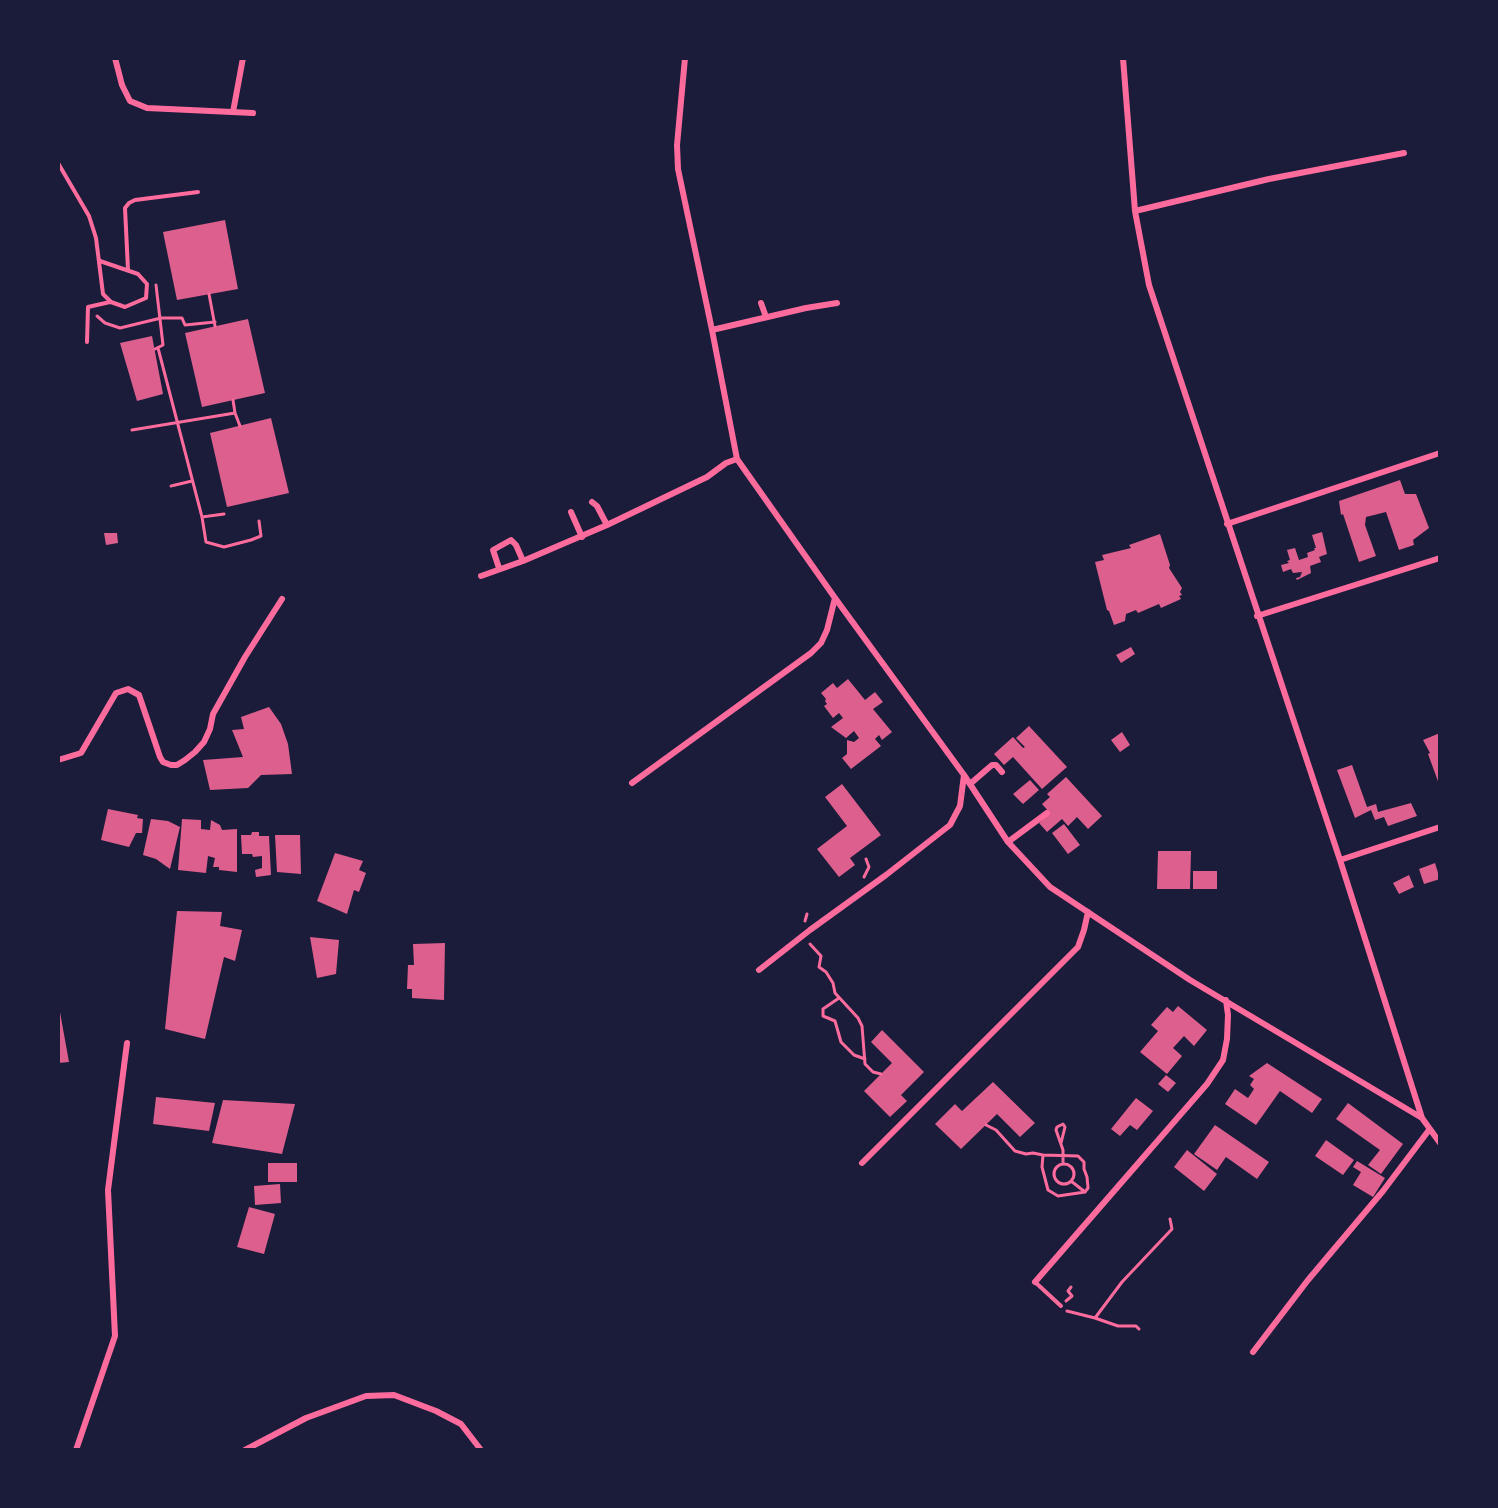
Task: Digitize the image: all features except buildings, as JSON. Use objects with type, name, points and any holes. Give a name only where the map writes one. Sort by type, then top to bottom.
[{"type":"street","points":[[115,58],[122,85],[130,101],[147,108],[253,113]]},
{"type":"street","points":[[233,112],[243,58]]},
{"type":"street","points":[[685,58],[677,145],[678,169],[737,459],[964,775],[1008,842],[1050,887],[1190,980],[1422,1118]]},
{"type":"street","points":[[1122,58],[1135,211],[1149,285],[1257,616],[1340,860],[1422,1118],[1440,1143]]},
{"type":"street","points":[[1135,211],[1269,179],[1404,153]]},
{"type":"street","points":[[761,303],[766,317]]},
{"type":"street","points":[[712,330],[837,303]]},
{"type":"street","points":[[1227,524],[1440,453]]},
{"type":"street","points":[[481,576],[582,537],[706,477],[737,459]]},
{"type":"street","points":[[592,502],[597,506],[608,525]]},
{"type":"street","points":[[571,512],[582,537]]},
{"type":"street","points":[[499,568],[494,550],[512,540],[523,561]]},
{"type":"street","points":[[1257,616],[1440,558]]},
{"type":"street","points":[[632,783],[821,644],[835,598]]},
{"type":"street","points":[[58,760],[81,753],[116,693],[128,689],[139,696],[159,757],[163,762],[177,765],[185,760],[204,742],[213,714],[245,657],[282,599]]},
{"type":"street","points":[[970,784],[992,765],[996,765],[1002,772]]},
{"type":"street","points":[[759,970],[950,825],[960,806],[964,775]]},
{"type":"street","points":[[1008,842],[1047,813]]},
{"type":"street","points":[[1340,860],[1440,827]]},
{"type":"street","points":[[862,1163],[1078,947],[1088,912]]},
{"type":"street","points":[[1035,1282],[1207,1084],[1223,1060],[1227,1039],[1226,1000]]},
{"type":"street","points":[[76,1449],[115,1336],[108,1191],[127,1043]]},
{"type":"street","points":[[1253,1352],[1308,1280],[1383,1191],[1429,1130]]},
{"type":"street","points":[[245,1449],[306,1418],[366,1396],[394,1395],[436,1411],[460,1424],[481,1449]]},
{"type":"lane","points":[[58,163],[89,216],[100,261],[100,284],[103,294],[111,302],[125,307],[146,298],[147,284],[138,274],[100,261]]},
{"type":"lane","points":[[128,270],[125,208],[129,203],[198,192]]},
{"type":"lane","points":[[87,342],[88,307],[111,302]]},
{"type":"lane","points":[[1035,1282],[1061,1306]]},
{"type":"path","points":[[154,277],[159,292],[163,345],[156,349],[202,517],[206,542],[224,547],[251,540],[261,536],[259,521]]},
{"type":"path","points":[[91,310],[105,323],[120,328],[161,318],[182,318],[185,325],[215,324],[209,294]]},
{"type":"path","points":[[233,400],[240,426]]},
{"type":"path","points":[[132,430],[235,413]]},
{"type":"path","points":[[171,486],[192,481]]},
{"type":"path","points":[[202,517],[224,514]]},
{"type":"path","points":[[866,859],[869,867],[862,881],[868,888]]},
{"type":"path","points":[[802,936],[821,956],[819,967],[833,983],[835,993],[858,1018],[862,1026],[865,1064],[873,1072],[881,1074]]},
{"type":"path","points":[[839,998],[823,1009],[823,1016],[836,1022],[841,1042],[854,1055],[865,1059]]},
{"type":"path","points":[[1061,1143],[1056,1136],[1056,1130],[1063,1124],[1065,1127],[1061,1143],[1063,1164]]},
{"type":"path","points":[[986,1125],[996,1130],[1015,1151],[1026,1155],[1033,1153],[1078,1156],[1084,1162],[1088,1188],[1086,1192]]},
{"type":"path","points":[[1043,1155],[1048,1191],[1058,1196],[1086,1192]]},
{"type":"path","points":[[1063,1164],[1074,1172],[1068,1183],[1060,1183],[1054,1174],[1055,1169],[1063,1164]]},
{"type":"path","points":[[1044,1173],[1054,1174]]},
{"type":"path","points":[[1071,1180],[1086,1192]]},
{"type":"path","points":[[1095,1318],[1122,1282],[1172,1229],[1170,1219]]},
{"type":"path","points":[[1071,1287],[1068,1291],[1072,1296],[1061,1306],[1064,1310],[1118,1326],[1136,1326],[1139,1329]]}]
